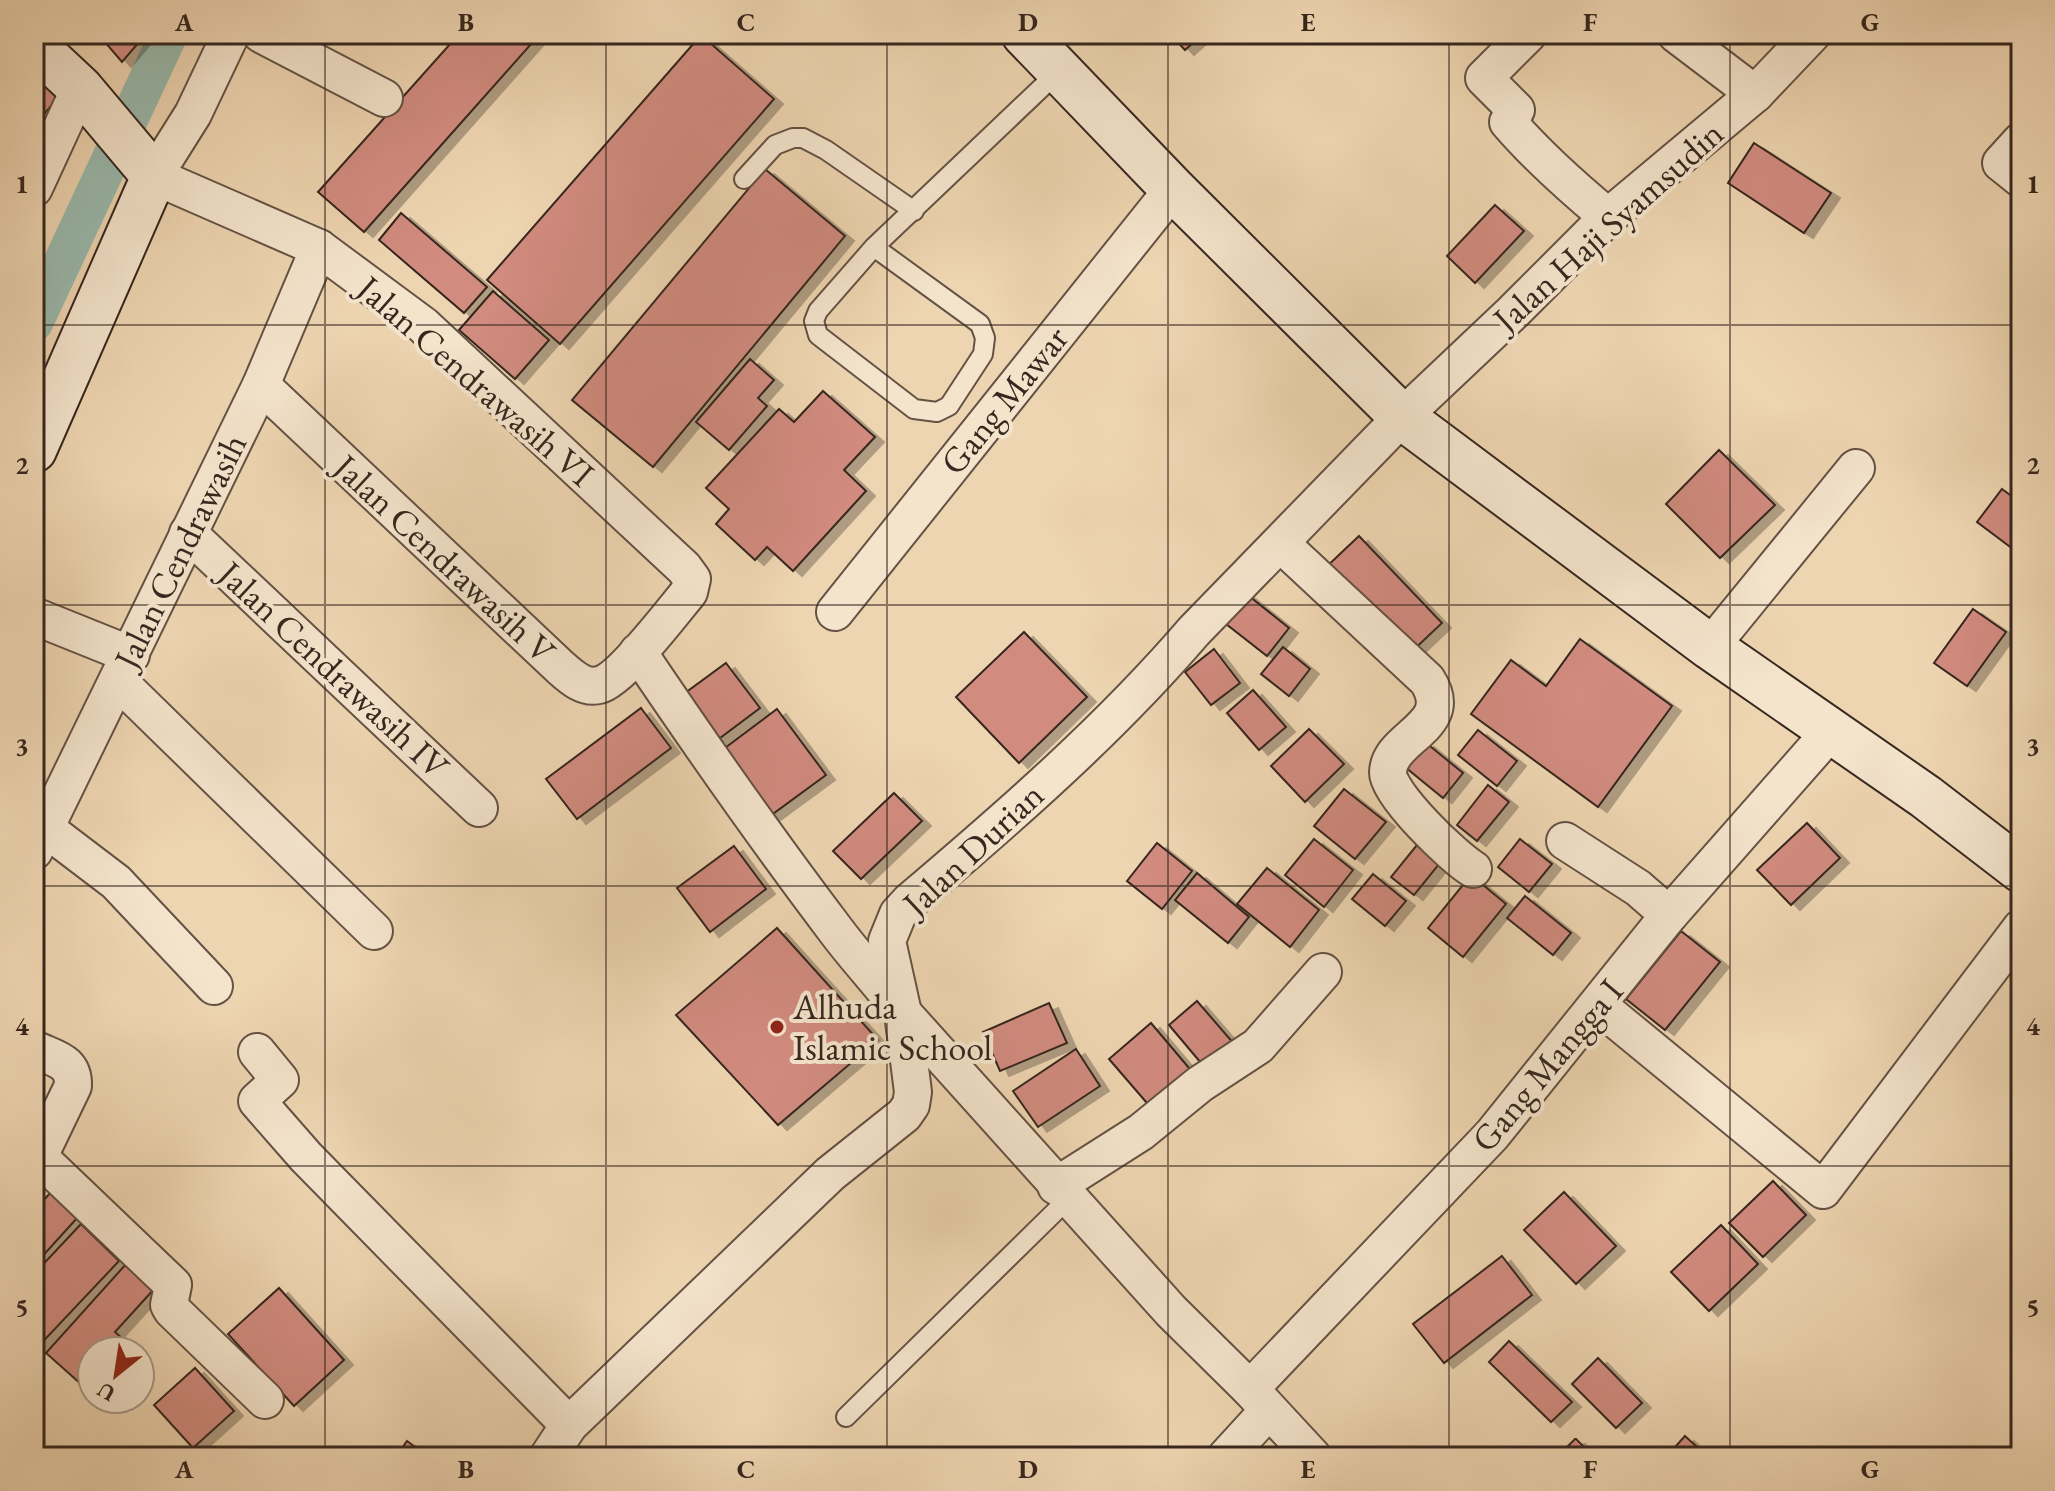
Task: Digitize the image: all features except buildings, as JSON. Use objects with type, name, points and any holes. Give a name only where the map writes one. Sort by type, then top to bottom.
[{"type":"street","points":[[34,450],[154,176],[193,114],[231,34]]},
{"type":"street","points":[[261,34],[384,98]]},
{"type":"street","points":[[1024,34],[1173,189],[1402,417],[1710,647],[1926,797],[2021,870]]},
{"type":"street","points":[[1528,34],[1484,78],[1516,110],[1508,122],[1517,133],[1560,177],[1608,217]]},
{"type":"street","points":[[1676,34],[1755,94]]},
{"type":"street","name":"Jalan Haji Syamsudin","points":[[1402,417],[1608,217],[1755,94],[1812,34]]},
{"type":"street","points":[[34,45],[80,88],[154,176]]},
{"type":"street","points":[[34,188],[80,88]]},
{"type":"street","points":[[2021,141],[2001,163],[2021,179]]},
{"type":"street","name":"Jalan Cendrawasih VI","points":[[154,176],[319,248],[423,325],[689,575],[692,579],[689,592],[638,652]]},
{"type":"street","name":"Gang Mawar","points":[[835,612],[1173,189]]},
{"type":"street","name":"Jalan Cendrawasih","points":[[39,839],[261,385],[319,248]]},
{"type":"street","name":"Jalan Cendrawasih V","points":[[261,385],[571,678],[582,684],[599,685],[638,652]]},
{"type":"street","name":"Jalan Durian","points":[[548,1457],[569,1425],[830,1174],[904,1115],[911,1105],[913,1092],[903,1013],[887,941],[898,914],[1016,811],[1168,661],[1402,417]]},
{"type":"street","points":[[1710,647],[1856,468]]},
{"type":"street","name":"Jalan Cendrawasih IV","points":[[188,533],[479,808]]},
{"type":"street","points":[[1280,543],[1427,680],[1436,702],[1433,712],[1392,758],[1388,773],[1392,787],[1441,845],[1473,869]]},
{"type":"street","points":[[34,616],[124,668],[374,931]]},
{"type":"street","points":[[638,652],[839,936],[879,980],[903,1013],[1171,1311],[1313,1457]]},
{"type":"street","name":"Gang Mangga I","points":[[1226,1457],[1259,1399],[1492,1135],[1669,915],[1831,731]]},
{"type":"street","points":[[39,839],[116,882],[214,986]]},
{"type":"street","points":[[1565,841],[1638,888],[1669,915]]},
{"type":"street","points":[[1598,1005],[1823,1190],[2021,928]]},
{"type":"street","points":[[1062,1192],[1200,1084],[1258,1046],[1323,972]]},
{"type":"street","points":[[34,1049],[68,1065],[74,1073],[73,1086],[36,1162],[173,1285],[169,1305],[172,1310],[265,1400]]},
{"type":"street","points":[[257,1052],[280,1080],[257,1101],[317,1168],[569,1425]]},
{"type":"lane","points":[[874,247],[980,324],[985,338],[983,354],[949,406],[937,412],[914,409],[824,339],[815,328],[814,321],[818,311],[874,247],[1058,72]]},
{"type":"lane","points":[[744,179],[775,145],[793,138],[803,138],[826,150],[914,211]]},
{"type":"lane","points":[[846,1417],[1062,1192]]},
{"type":"waterway","points":[[34,323],[169,34]]},
{"type":"place","name":"Alhuda Islamic School","points":[[777,1027]]}]
